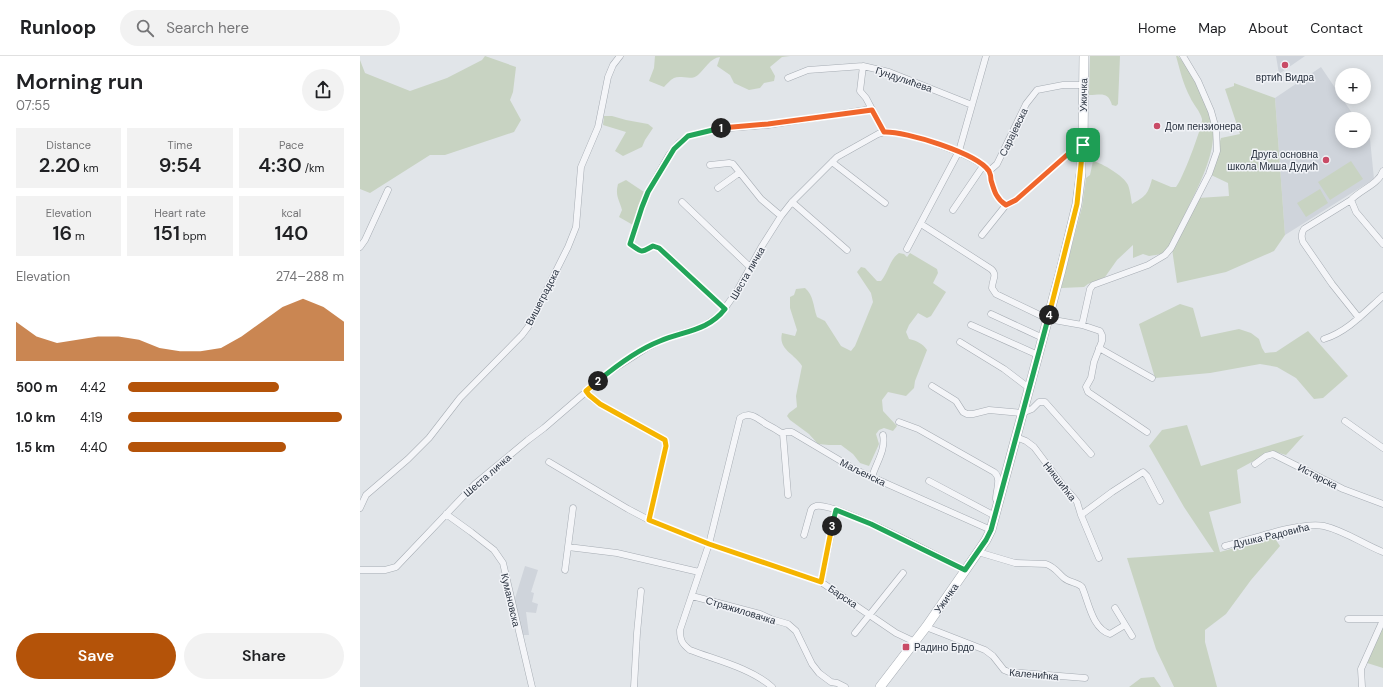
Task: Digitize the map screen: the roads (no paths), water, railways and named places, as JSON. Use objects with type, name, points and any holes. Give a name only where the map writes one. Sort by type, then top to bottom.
[{"type":"main road","name":"Ужичка","points":[[880,687],[926,627],[978,552],[991,530],[1043,338],[1077,204],[1083,145],[1084,56]]},
{"type":"street","name":"Вишеградска","points":[[360,508],[366,495],[408,459],[429,438],[460,398],[522,335],[528,327],[568,247],[576,227],[581,167],[598,127],[608,77],[613,65],[620,56]]},
{"type":"street","points":[[907,249],[959,151],[986,56]]},
{"type":"street","points":[[1082,325],[1091,286],[1148,265],[1159,259],[1171,248],[1209,174],[1217,150],[1216,129],[1211,111],[1198,81],[1183,56]]},
{"type":"street","points":[[863,66],[860,89],[861,94],[866,98],[884,132],[903,134],[959,151],[977,161],[989,171],[996,195],[1000,201],[1006,205]]},
{"type":"street","name":"Гундулићева","points":[[788,78],[808,70],[863,66],[889,72],[972,105]]},
{"type":"street","name":"Сарајевска","points":[[989,171],[997,164],[1026,104],[1037,90],[1083,85]]},
{"type":"street","points":[[725,309],[659,248],[653,246],[644,252],[641,252],[630,244],[648,192],[669,155],[679,143],[688,136],[717,129],[768,124],[872,110]]},
{"type":"street","name":"Шеста личка","points":[[360,570],[385,570],[396,567],[475,484],[544,428],[609,372],[648,346],[704,326],[720,315],[751,268],[762,246],[781,216],[792,202],[843,153],[884,132]]},
{"type":"street","points":[[982,235],[1006,205],[1016,200],[1076,147],[1083,145]]},
{"type":"street","points":[[832,162],[885,203]]},
{"type":"street","points":[[710,165],[733,164],[761,199],[781,216]]},
{"type":"street","points":[[953,210],[983,166]]},
{"type":"street","points":[[1359,318],[1332,284],[1303,242],[1302,231],[1351,200],[1354,196],[1380,178],[1383,171]]},
{"type":"street","points":[[718,188],[739,173]]},
{"type":"street","points":[[360,246],[365,240],[388,190]]},
{"type":"street","points":[[1351,200],[1356,212],[1383,244]]},
{"type":"street","points":[[682,202],[751,268]]},
{"type":"street","points":[[792,202],[847,250]]},
{"type":"street","points":[[921,224],[991,269],[995,277],[992,288],[996,294],[1048,319],[1082,325],[1100,331],[1102,333],[1102,341],[1094,362],[1091,378],[1086,387],[1088,392],[1147,432]]},
{"type":"street","points":[[1324,339],[1343,330],[1359,318],[1383,296]]},
{"type":"street","points":[[991,314],[1043,338]]},
{"type":"street","points":[[971,326],[1038,355]]},
{"type":"street","points":[[960,342],[1004,369],[1029,388]]},
{"type":"street","points":[[1099,348],[1152,378]]},
{"type":"street","points":[[932,386],[956,401],[967,414],[989,410],[1022,413],[1032,409],[1039,402],[1045,402],[1091,454]]},
{"type":"street","points":[[586,391],[600,404],[665,440],[666,446],[649,520]]},
{"type":"street","name":"Маљенска","points":[[740,418],[747,415],[752,415],[760,418],[765,423],[783,434],[786,432],[792,432],[849,466],[991,530]]},
{"type":"street","name":"Стражиловачка","points":[[740,418],[709,544],[692,596],[760,614],[788,624],[796,631],[812,664],[819,673],[831,682],[845,687]]},
{"type":"street","points":[[1345,421],[1383,448]]},
{"type":"street","points":[[899,422],[918,429],[994,472],[998,476],[996,498],[998,503]]},
{"type":"street","points":[[783,434],[788,496]]},
{"type":"street","points":[[872,477],[884,446],[883,435]]},
{"type":"street","name":"Никшићка","points":[[1016,437],[1026,441],[1042,458],[1077,502],[1099,558]]},
{"type":"street","name":"Истарска","points":[[1255,464],[1266,456],[1273,454],[1343,489],[1383,504]]},
{"type":"street","name":"Барска","points":[[548,462],[649,520],[709,544],[821,582],[896,633],[915,642]]},
{"type":"street","points":[[1081,515],[1112,492],[1143,472],[1160,501]]},
{"type":"street","points":[[929,481],[995,516]]},
{"type":"street","points":[[804,535],[811,510],[813,507],[819,506],[836,510],[871,524],[965,570]]},
{"type":"street","points":[[565,570],[573,508]]},
{"type":"street","points":[[821,582],[836,510]]},
{"type":"street","name":"Кумановска","points":[[446,514],[494,550],[503,563],[532,687]]},
{"type":"street","name":"Душка Радовића","points":[[1225,546],[1286,530],[1314,525],[1334,529],[1383,552]]},
{"type":"street","points":[[568,547],[617,553],[699,572]]},
{"type":"street","points":[[978,552],[1006,562],[1049,565],[1059,572],[1064,578],[1079,584],[1082,587],[1092,613],[1100,628],[1110,634],[1125,625]]},
{"type":"street","points":[[855,633],[903,573]]},
{"type":"street","points":[[634,687],[641,591]]},
{"type":"street","points":[[692,596],[680,630],[680,637],[683,644],[690,650],[757,676],[772,687]]},
{"type":"street","points":[[1115,608],[1132,636]]},
{"type":"street","points":[[1348,619],[1383,620],[1361,669],[1362,687]]},
{"type":"street","name":"Каленићка","points":[[926,627],[985,650],[993,656],[1004,670],[1009,672],[1085,678]]},
{"type":"place","name":"вртић Видра","points":[[1285,65]]},
{"type":"place","name":"Дом пензионера","points":[[1157,126]]},
{"type":"place","name":"Друга основна школа Миша Дудић","points":[[1326,160]]},
{"type":"place","name":"Радино Брдо","points":[[906,647]]}]
